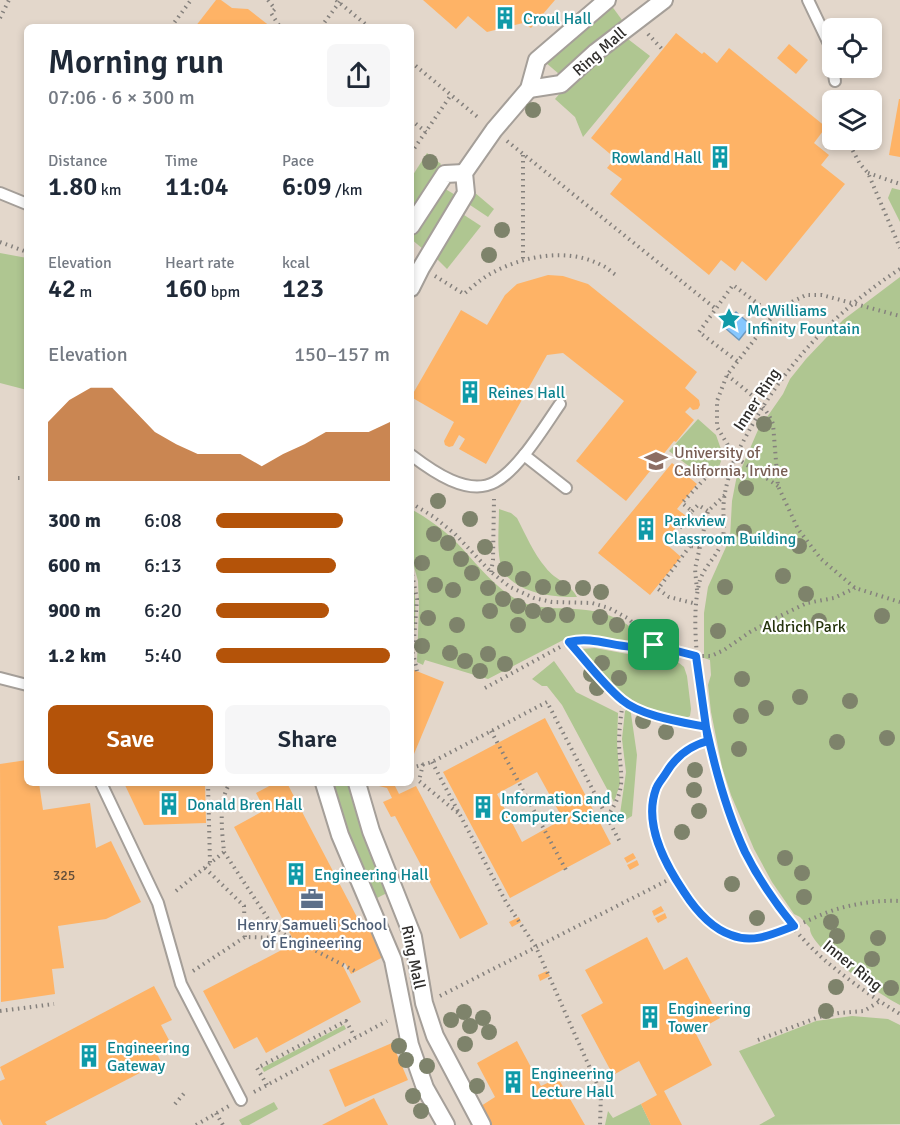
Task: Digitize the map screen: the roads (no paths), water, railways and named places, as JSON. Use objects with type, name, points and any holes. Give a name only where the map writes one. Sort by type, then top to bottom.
[{"type":"street","name":"Ring Mall","points":[[414,282],[466,193],[464,173],[494,130],[529,89],[537,60],[607,0]]},
{"type":"street","name":"Ring Mall","points":[[529,89],[561,84],[596,52],[664,0]]},
{"type":"street","points":[[414,221],[445,174],[464,173]]},
{"type":"street","name":"Ring Mall","points":[[325,786],[340,835],[393,960],[410,1045],[425,1088],[446,1125]]},
{"type":"street","name":"Ring Mall","points":[[358,786],[370,831],[413,937],[424,1003],[435,1036],[482,1125]]},
{"type":"lane","points":[[808,0],[822,29]]},
{"type":"lane","points":[[0,192],[24,203]]},
{"type":"lane","points":[[414,457],[429,469],[460,483],[479,486],[494,483],[524,455],[560,404]]},
{"type":"lane","points":[[524,455],[566,488]]},
{"type":"lane","points":[[0,678],[24,684]]},
{"type":"lane","points":[[102,786],[158,903],[180,979],[241,1100]]},
{"type":"water","points":[[736,312],[751,325],[739,340],[724,327]]},
{"type":"place","name":"Croul Hall","points":[[505,18]]},
{"type":"place","name":"Rowland Hall","points":[[720,157]]},
{"type":"place","name":"McWilliams Infinity Fountain","points":[[729,319]]},
{"type":"place","name":"Reines Hall","points":[[470,392]]},
{"type":"place","name":"University of California, Irvine","points":[[656,461]]},
{"type":"place","name":"Parkview Classroom Building","points":[[646,529]]},
{"type":"place","name":"Donald Bren Hall","points":[[169,804]]},
{"type":"place","name":"Information and Computer Science","points":[[483,807]]},
{"type":"place","name":"Engineering Hall","points":[[296,874]]},
{"type":"place","name":"Henry Samueli School of Engineering","points":[[312,899]]},
{"type":"place","name":"Engineering Tower","points":[[650,1017]]},
{"type":"place","name":"Engineering Gateway","points":[[89,1056]]},
{"type":"place","name":"Engineering Lecture Hall","points":[[513,1082]]},
{"type":"park label","name":"Aldrich Park","points":[[804,626]]}]
